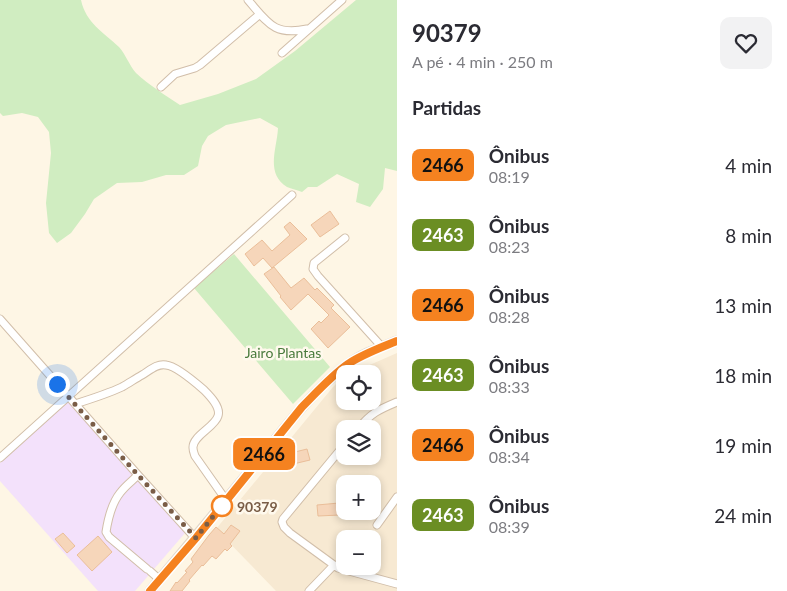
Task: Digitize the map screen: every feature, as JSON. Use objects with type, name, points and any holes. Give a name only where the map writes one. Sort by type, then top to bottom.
[{"type":"main road","points":[[150,591],[196,538],[302,407],[346,365],[366,353],[397,340]]},
{"type":"street","points":[[248,0],[266,21],[276,29],[286,32],[307,29]]},
{"type":"street","points":[[282,53],[342,0]]},
{"type":"street","points":[[161,87],[175,74],[200,65],[260,14]]},
{"type":"street","points":[[0,458],[292,195]]},
{"type":"street","points":[[345,238],[314,263],[313,269],[382,347]]},
{"type":"street","points":[[0,319],[196,538]]},
{"type":"street","points":[[75,404],[123,386],[158,365],[164,364],[184,374],[207,393],[218,409],[218,416],[213,424],[198,438],[193,448],[195,456],[226,500]]},
{"type":"street","points":[[366,420],[374,412],[397,402]]},
{"type":"street","points":[[336,455],[282,522],[284,527],[343,570],[397,584]]},
{"type":"street","points":[[138,475],[117,497],[106,532],[160,580]]},
{"type":"street","points":[[377,525],[397,497]]},
{"type":"street","points":[[309,591],[334,565]]},
{"type":"shaded area","points":[[397,353],[397,591],[276,591],[216,529],[336,384],[336,410],[381,410],[381,365],[370,365]]},
{"type":"shaded area","points":[[68,400],[185,533],[135,591],[98,591],[0,481],[0,463]]},
{"type":"green space","points":[[0,0],[81,0],[83,8],[91,21],[119,47],[136,73],[180,105],[218,94],[256,79],[295,51],[356,0],[397,0],[397,171],[385,168],[383,189],[370,207],[356,202],[359,184],[337,174],[317,187],[308,187],[302,192],[287,187],[276,175],[274,160],[278,128],[260,118],[226,125],[208,136],[202,146],[198,166],[184,175],[166,175],[142,182],[117,183],[94,199],[71,233],[57,243],[49,233],[46,203],[51,153],[49,132],[38,117],[22,113],[3,116],[0,113]]},
{"type":"green space","name":"Jairo Plantas","points":[[234,254],[330,367],[293,404],[194,288]]},
{"type":"building","points":[[330,211],[339,224],[320,237],[311,225]]},
{"type":"building","points":[[290,222],[307,239],[272,268],[263,258],[254,266],[245,254],[262,240],[272,251],[290,235],[284,227]]},
{"type":"building","points":[[274,267],[291,288],[304,278],[315,290],[317,288],[334,305],[331,308],[350,327],[328,348],[311,329],[329,315],[308,294],[291,310],[264,274]]},
{"type":"building","points":[[307,449],[310,460],[289,465],[287,454]]},
{"type":"building","points":[[336,503],[336,515],[318,516],[317,505]]},
{"type":"building","points":[[231,525],[240,531],[230,544],[232,546],[227,551],[225,549],[216,559],[212,556],[202,565],[182,591],[170,591],[176,582],[187,572],[185,571],[193,562],[191,559],[216,527],[224,534]]},
{"type":"building","points":[[63,533],[75,546],[67,553],[55,539]]},
{"type":"building","points":[[98,536],[112,552],[92,571],[77,555]]},
{"type":"bus line","name":"2466","points":[[150,591],[196,538],[302,407],[346,365],[366,353],[397,341]]},
{"type":"place","name":"90379","points":[[222,506]]},
{"type":"route","points":[[57,384],[196,538],[226,500],[222,506]]}]
